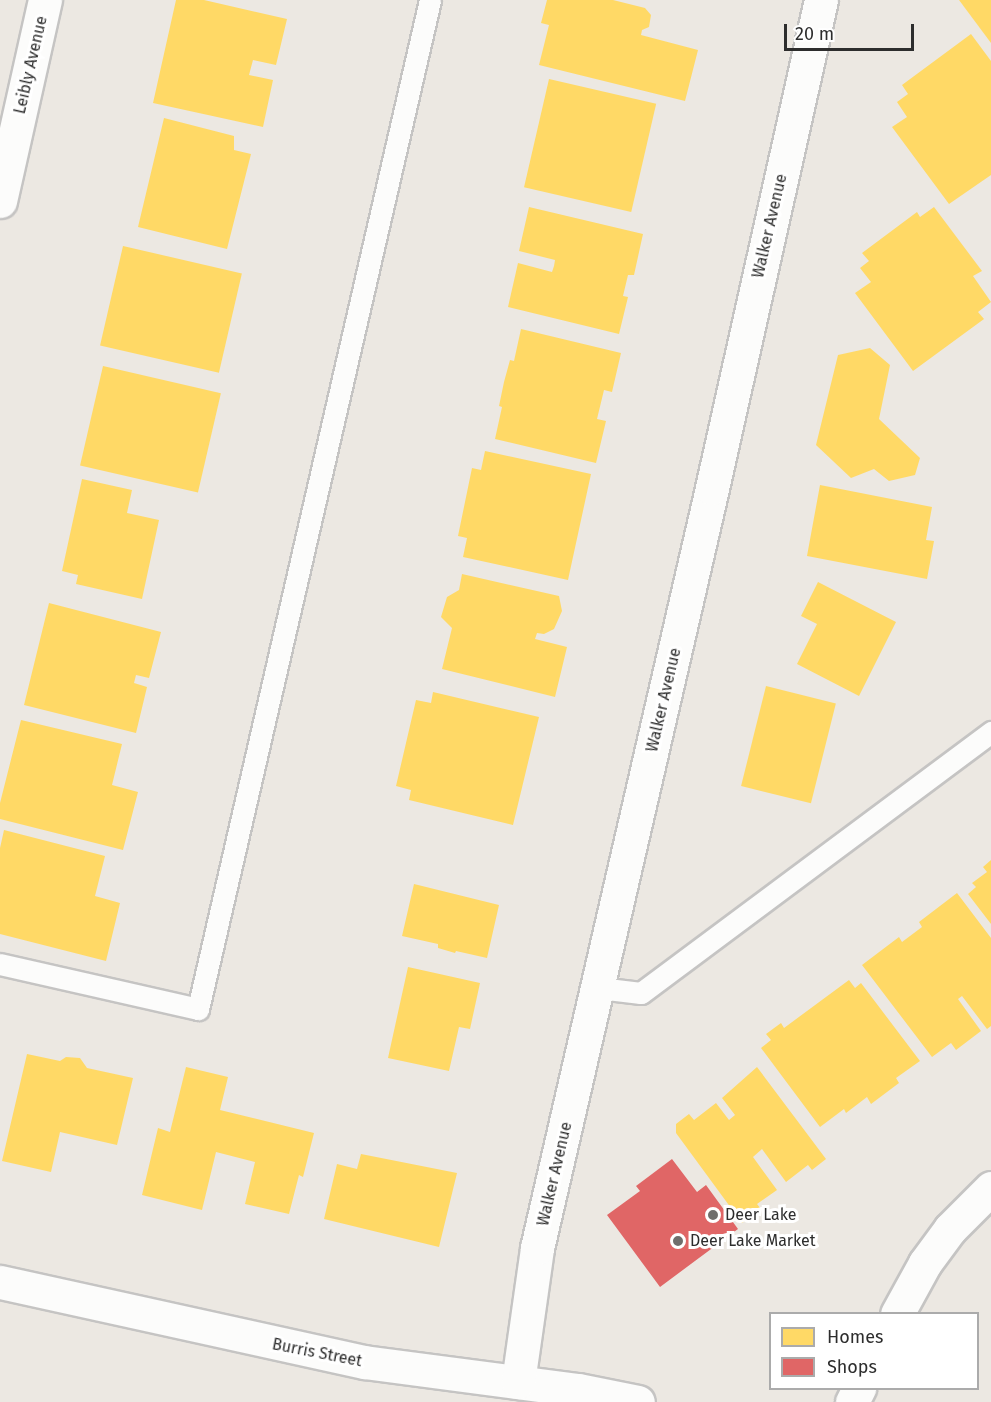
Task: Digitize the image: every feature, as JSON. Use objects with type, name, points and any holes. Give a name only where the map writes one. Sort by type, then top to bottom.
[{"type":"street","name":"Leibly Avenue","points":[[0,201],[45,0]]},
{"type":"street","name":"Walker Avenue","points":[[517,1392],[537,1248],[821,0]]},
{"type":"street","points":[[898,1312],[925,1263],[950,1229],[991,1188]]},
{"type":"street","name":"Burris Street","points":[[0,1282],[364,1362],[517,1392],[638,1402]]},
{"type":"lane","points":[[0,964],[198,1009],[430,0]]},
{"type":"lane","points":[[598,988],[641,993],[991,732]]},
{"type":"building: Homes","points":[[176,0],[204,0],[287,19],[276,65],[253,60],[249,75],[273,80],[263,127],[153,103]]},
{"type":"building: Homes","points":[[547,0],[613,0],[645,8],[651,15],[649,27],[642,30],[641,35],[698,50],[685,101],[539,65],[549,25],[541,23]]},
{"type":"building: Homes","points":[[959,0],[991,0],[991,43]]},
{"type":"building: Homes","points":[[971,34],[991,61],[991,175],[949,204],[892,127],[907,117],[897,102],[908,94],[902,85]]},
{"type":"building: Homes","points":[[549,79],[656,104],[631,212],[524,187]]},
{"type":"building: Homes","points":[[164,118],[234,136],[234,150],[251,154],[227,249],[138,227]]},
{"type":"building: Homes","points":[[529,207],[643,234],[634,275],[628,275],[623,296],[628,297],[619,334],[508,307],[518,263],[552,272],[554,266],[555,260],[519,251]]},
{"type":"building: Homes","points":[[934,207],[982,271],[973,276],[991,302],[978,312],[984,319],[913,371],[855,293],[871,282],[860,268],[869,261],[862,253],[917,212],[920,217]]},
{"type":"building: Homes","points":[[123,246],[242,273],[219,373],[100,345]]},
{"type":"building: Homes","points":[[521,329],[621,353],[612,392],[604,390],[597,419],[606,421],[596,463],[495,439],[502,407],[499,406],[504,382],[510,360],[514,361]]},
{"type":"building: Homes","points":[[870,348],[890,365],[879,419],[920,458],[915,475],[889,481],[874,469],[851,478],[816,445],[838,355]]},
{"type":"building: Homes","points":[[103,366],[221,393],[198,493],[80,465]]},
{"type":"building: Homes","points":[[485,451],[591,474],[568,580],[463,557],[467,538],[458,536],[472,468],[481,470]]},
{"type":"building: Homes","points":[[82,479],[132,490],[127,513],[159,520],[142,599],[76,584],[78,575],[62,571]]},
{"type":"building: Homes","points":[[820,485],[932,507],[926,540],[934,541],[927,579],[807,556]]},
{"type":"building: Homes","points":[[462,574],[559,596],[562,611],[554,629],[544,634],[537,633],[535,639],[567,647],[555,697],[442,669],[452,628],[441,617],[447,597],[459,590]]},
{"type":"building: Homes","points":[[818,582],[896,622],[859,696],[797,664],[817,624],[801,616]]},
{"type":"building: Homes","points":[[49,603],[161,632],[149,678],[136,675],[134,683],[147,687],[136,733],[24,705]]},
{"type":"building: Homes","points":[[766,686],[836,703],[811,803],[741,786]]},
{"type":"building: Homes","points":[[433,692],[539,717],[513,825],[409,800],[411,790],[396,786],[416,700],[431,703]]},
{"type":"building: Homes","points":[[21,720],[122,744],[112,785],[138,792],[123,850],[0,819],[0,803]]},
{"type":"building: Homes","points":[[4,830],[105,856],[95,896],[120,903],[106,961],[0,934],[0,848]]},
{"type":"building: Homes","points":[[991,860],[991,924],[968,894],[976,887],[972,883],[987,872],[983,867]]},
{"type":"building: Homes","points":[[414,884],[499,905],[487,958],[456,951],[455,953],[438,948],[438,944],[402,936]]},
{"type":"building: Homes","points":[[957,893],[991,938],[991,1026],[987,1029],[962,996],[958,999],[981,1031],[956,1050],[951,1043],[932,1057],[862,965],[899,937],[902,942],[922,927],[919,922]]},
{"type":"building: Homes","points":[[408,967],[480,983],[470,1029],[459,1027],[449,1071],[388,1058]]},
{"type":"building: Homes","points":[[849,980],[855,988],[861,983],[920,1061],[896,1078],[899,1083],[871,1104],[867,1097],[846,1113],[844,1109],[820,1127],[761,1048],[771,1040],[766,1034],[781,1023],[784,1028]]},
{"type":"building: Homes","points":[[27,1054],[60,1061],[66,1057],[80,1058],[87,1068],[133,1078],[117,1145],[60,1132],[51,1172],[2,1161]]},
{"type":"building: Homes","points":[[186,1067],[228,1077],[220,1110],[314,1133],[303,1177],[299,1175],[289,1214],[245,1204],[255,1162],[216,1152],[202,1210],[142,1195],[158,1128],[170,1132]]},
{"type":"building: Homes","points":[[757,1067],[826,1159],[812,1170],[808,1165],[786,1182],[762,1149],[753,1157],[777,1190],[757,1204],[761,1209],[742,1223],[676,1133],[676,1124],[689,1114],[694,1120],[716,1103],[729,1120],[735,1115],[722,1098]]},
{"type":"building: Homes","points":[[361,1154],[457,1173],[439,1247],[324,1219],[337,1164],[357,1169]]},
{"type":"building: Shops","points":[[672,1159],[697,1192],[706,1185],[738,1229],[660,1287],[607,1215],[640,1191],[636,1186]]},
{"type":"place","name":"Deer Lake","points":[[713,1215]]},
{"type":"place","name":"Deer Lake Market","points":[[678,1241]]}]
